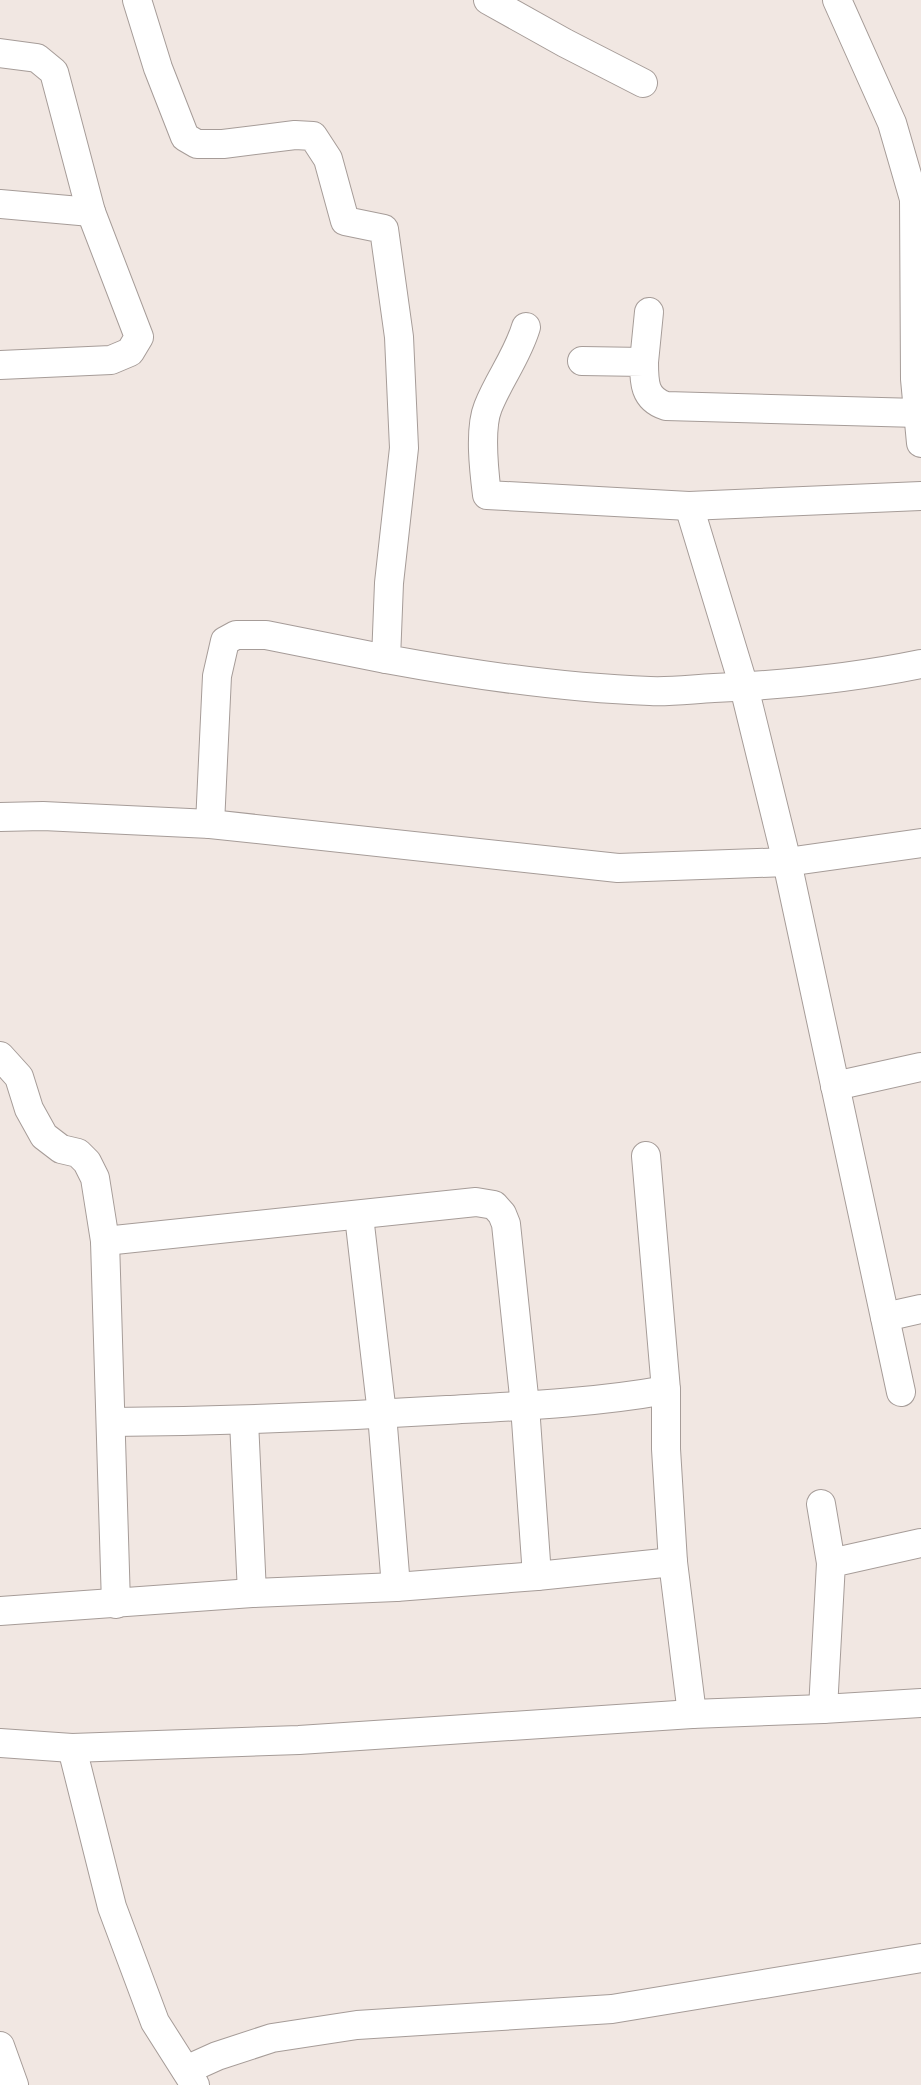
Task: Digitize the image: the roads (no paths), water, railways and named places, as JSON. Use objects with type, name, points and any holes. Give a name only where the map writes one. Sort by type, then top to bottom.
[{"type":"street","points":[[137,0],[158,68],[185,138],[197,144],[223,144],[295,135],[313,136],[328,159],[345,221],[384,228],[399,336],[404,448],[389,583],[386,659]]},
{"type":"street","points":[[488,0],[565,43],[643,83]]},
{"type":"street","points":[[648,312],[644,377],[648,393],[654,402],[666,406],[920,429],[914,379],[917,320],[914,199],[892,123],[837,0]]},
{"type":"street","points":[[0,53],[37,58],[54,72],[91,212],[139,337],[130,352],[111,360],[0,365]]},
{"type":"street","points":[[0,204],[91,212]]},
{"type":"street","points":[[526,327],[519,350],[487,408],[483,455],[487,495],[689,506],[921,496]]},
{"type":"street","points":[[582,361],[644,362]]},
{"type":"street","points":[[689,506],[744,687],[787,862],[901,1392]]},
{"type":"street","points":[[210,824],[217,676],[225,641],[236,635],[266,635],[468,674],[579,687],[652,691],[744,687],[874,674],[921,664]]},
{"type":"street","points":[[0,816],[43,816],[210,824],[618,868],[787,862],[921,843]]},
{"type":"street","points":[[0,1056],[19,1077],[29,1109],[44,1136],[51,1144],[78,1153],[87,1162],[95,1178],[105,1241],[116,1604]]},
{"type":"street","points":[[835,1086],[921,1067]]},
{"type":"street","points":[[646,1156],[666,1390],[666,1449],[673,1562],[692,1714]]},
{"type":"street","points":[[105,1241],[359,1216],[476,1202],[494,1205],[502,1214],[510,1250],[525,1406],[537,1576]]},
{"type":"street","points":[[359,1216],[382,1414],[396,1587]]},
{"type":"street","points":[[884,1318],[921,1310]]},
{"type":"street","points":[[111,1422],[244,1421],[525,1406],[619,1399],[666,1390]]},
{"type":"street","points":[[244,1421],[252,1593]]},
{"type":"street","points":[[821,1504],[831,1563],[824,1709]]},
{"type":"street","points":[[831,1563],[921,1542]]},
{"type":"street","points":[[0,1611],[252,1593],[396,1587],[537,1576],[673,1562]]},
{"type":"street","points":[[0,1743],[72,1748],[299,1740],[692,1714],[921,1703]]},
{"type":"street","points":[[72,1748],[112,1907],[155,2022],[191,2078],[217,2056],[272,2038],[357,2025],[612,2009],[921,1958]]},
{"type":"street","points":[[0,2046],[14,2085]]}]
